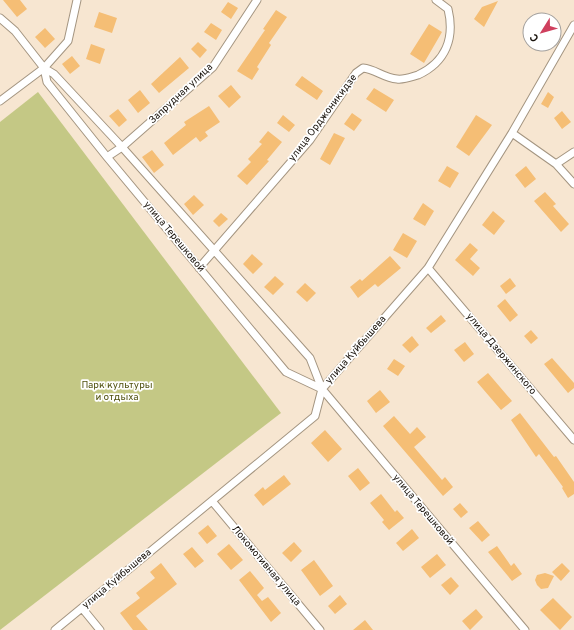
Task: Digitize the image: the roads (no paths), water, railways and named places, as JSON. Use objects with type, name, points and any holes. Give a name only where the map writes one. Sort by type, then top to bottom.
[{"type":"street","points":[[0,101],[44,68],[68,41],[77,0]]},
{"type":"street","name":"Запрудная улица","points":[[107,157],[122,147],[213,66],[257,0]]},
{"type":"street","name":"улица Орджоникидзе","points":[[200,268],[310,140],[356,73],[363,68],[371,68],[384,76],[398,80],[409,78],[434,66],[444,53],[450,37],[451,23],[448,9],[436,0]]},
{"type":"street","name":"улица Терешковой","points":[[0,18],[15,31],[44,68],[54,74],[122,147],[310,358],[322,389],[525,630]]},
{"type":"street","name":"улица Куйбышева","points":[[55,630],[315,416],[322,389],[428,268],[512,133],[574,25]]},
{"type":"street","name":"улица Терешковой","points":[[44,68],[47,82],[107,157],[286,372],[322,389]]},
{"type":"street","points":[[512,133],[556,164],[574,184]]},
{"type":"street","points":[[556,164],[574,152]]},
{"type":"street","name":"улица Дзержинского","points":[[428,268],[574,440]]},
{"type":"street","name":"Локомотивная улица","points":[[212,501],[320,630]]},
{"type":"street","points":[[82,608],[100,630]]},
{"type":"park label","name":"Парк культуры и отдыха","points":[[117,390]]}]
